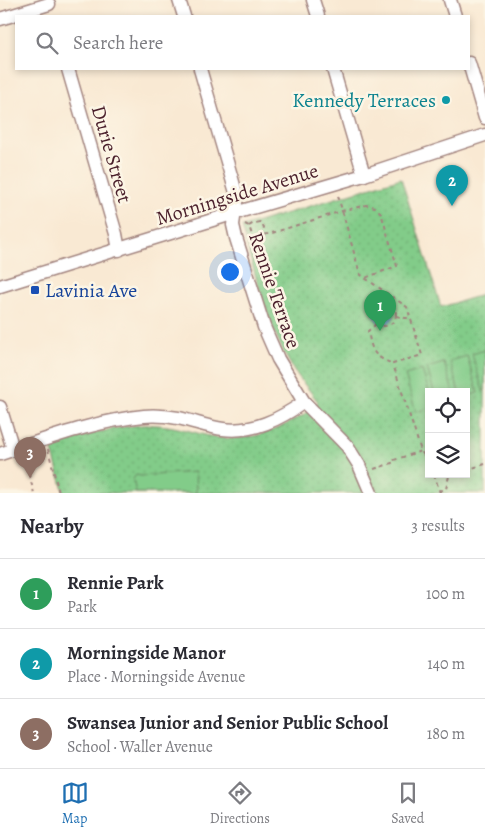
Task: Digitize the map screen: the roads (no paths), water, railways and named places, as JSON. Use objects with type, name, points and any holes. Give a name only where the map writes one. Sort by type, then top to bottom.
[{"type":"street","points":[[180,0],[184,15]]},
{"type":"street","points":[[313,0],[318,15]]},
{"type":"street","points":[[450,0],[455,15]]},
{"type":"street","points":[[19,15],[50,7]]},
{"type":"street","points":[[0,20],[15,16]]},
{"type":"street","points":[[470,66],[485,118]]},
{"type":"street","name":"Durie Street","points":[[68,70],[114,225],[119,250]]},
{"type":"street","name":"Rennie Terrace","points":[[200,70],[237,196],[238,218],[233,225],[236,238],[264,327],[278,359],[304,402],[347,446],[359,465],[366,486]]},
{"type":"street","points":[[333,70],[364,175]]},
{"type":"street","name":"Morningside Avenue","points":[[0,286],[119,250],[238,218],[485,135]]},
{"type":"street","points":[[0,454],[18,452],[45,440],[110,421],[146,416],[178,418],[222,429],[250,428],[274,421],[304,402]]},
{"type":"street","points":[[0,407],[18,452]]},
{"type":"water","points":[[384,304],[391,307],[394,314],[391,321],[384,324],[377,321],[374,314],[377,307]]},
{"type":"place","name":"Kennedy Terraces","points":[[446,100]]},
{"type":"place","name":"Morningside Manor","points":[[452,206]]},
{"type":"place","name":"Lavinia Ave","points":[[35,290]]},
{"type":"place","name":"Rennie Park","points":[[380,331]]},
{"type":"place","name":"Swansea Junior and Senior Public School","points":[[30,478]]}]
